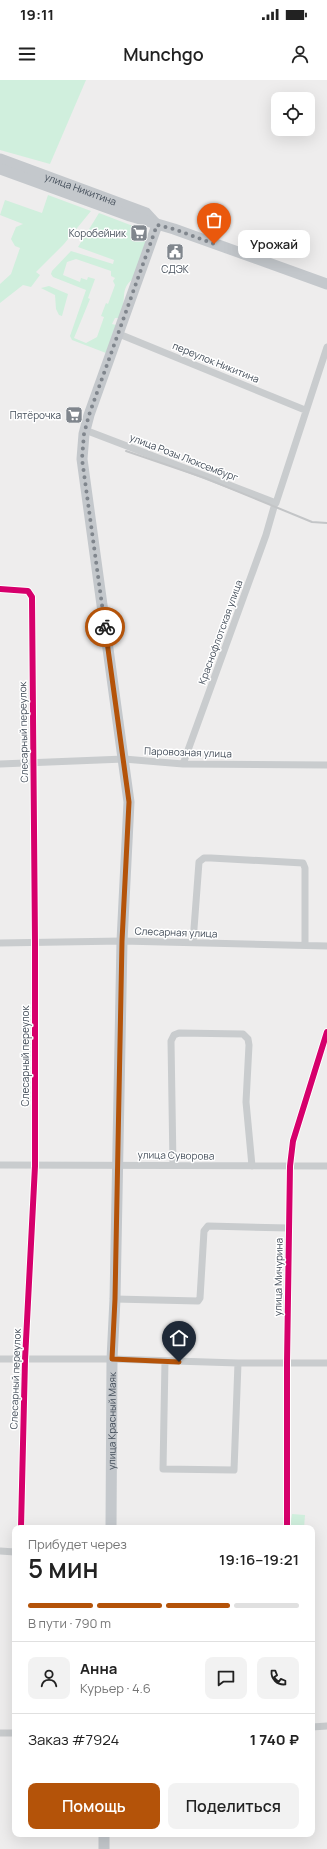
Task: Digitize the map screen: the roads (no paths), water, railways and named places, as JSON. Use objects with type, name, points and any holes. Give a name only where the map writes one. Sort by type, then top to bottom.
[{"type":"main road","name":"улица Никитина","points":[[0,159],[146,213],[157,225]]},
{"type":"main road","name":"улица Никитина","points":[[0,169],[327,284]]},
{"type":"main road","name":"улица Красный Маяк","points":[[110,1525],[112,1359],[115,1299],[122,941],[129,802],[82,459],[85,430],[157,225]]},
{"type":"main road","points":[[104,1837],[104,1849]]},
{"type":"street","name":"переулок Никитина","points":[[119,334],[305,410]]},
{"type":"street","name":"Краснофлотская улица","points":[[183,764],[266,535],[305,410],[327,347]]},
{"type":"street","name":"улица Розы Люксембург","points":[[85,430],[275,505]]},
{"type":"street","name":"Слесарный переулок","points":[[0,588],[28,591],[32,597],[35,1166],[25,1360],[22,1525]]},
{"type":"street","name":"Паровозная улица","points":[[0,764],[124,759],[183,764],[327,765]]},
{"type":"street","points":[[193,942],[199,862],[204,858],[211,858],[303,863],[305,868],[305,946]]},
{"type":"street","name":"Слесарная улица","points":[[0,943],[122,941],[327,946]]},
{"type":"street","name":"улица Мичурина","points":[[288,1525],[287,1363],[290,1166],[292,1141],[327,1032]]},
{"type":"street","points":[[173,1165],[171,1041],[174,1035],[179,1033],[243,1034],[248,1039],[250,1045],[246,1102],[252,1166]]},
{"type":"street","name":"улица Суворова","points":[[0,1165],[327,1166]]},
{"type":"street","points":[[115,1299],[198,1301],[200,1298],[204,1231],[208,1226],[289,1228]]},
{"type":"street","points":[[0,1359],[112,1359],[165,1362],[327,1363]]},
{"type":"street","points":[[165,1362],[163,1469],[234,1470],[238,1363]]},
{"type":"street","points":[[0,1551],[12,1552]]},
{"type":"street","points":[[315,1727],[327,1726]]},
{"type":"street","points":[[0,1733],[12,1733]]},
{"type":"railway","points":[[126,451],[205,478],[312,522],[327,523]]},
{"type":"place","name":"Коробейник","points":[[139,233]]},
{"type":"place","name":"Урожай","points":[[214,244]]},
{"type":"place","name":"СДЭК","points":[[175,252]]},
{"type":"place","name":"Пятёрочка","points":[[74,415]]}]
